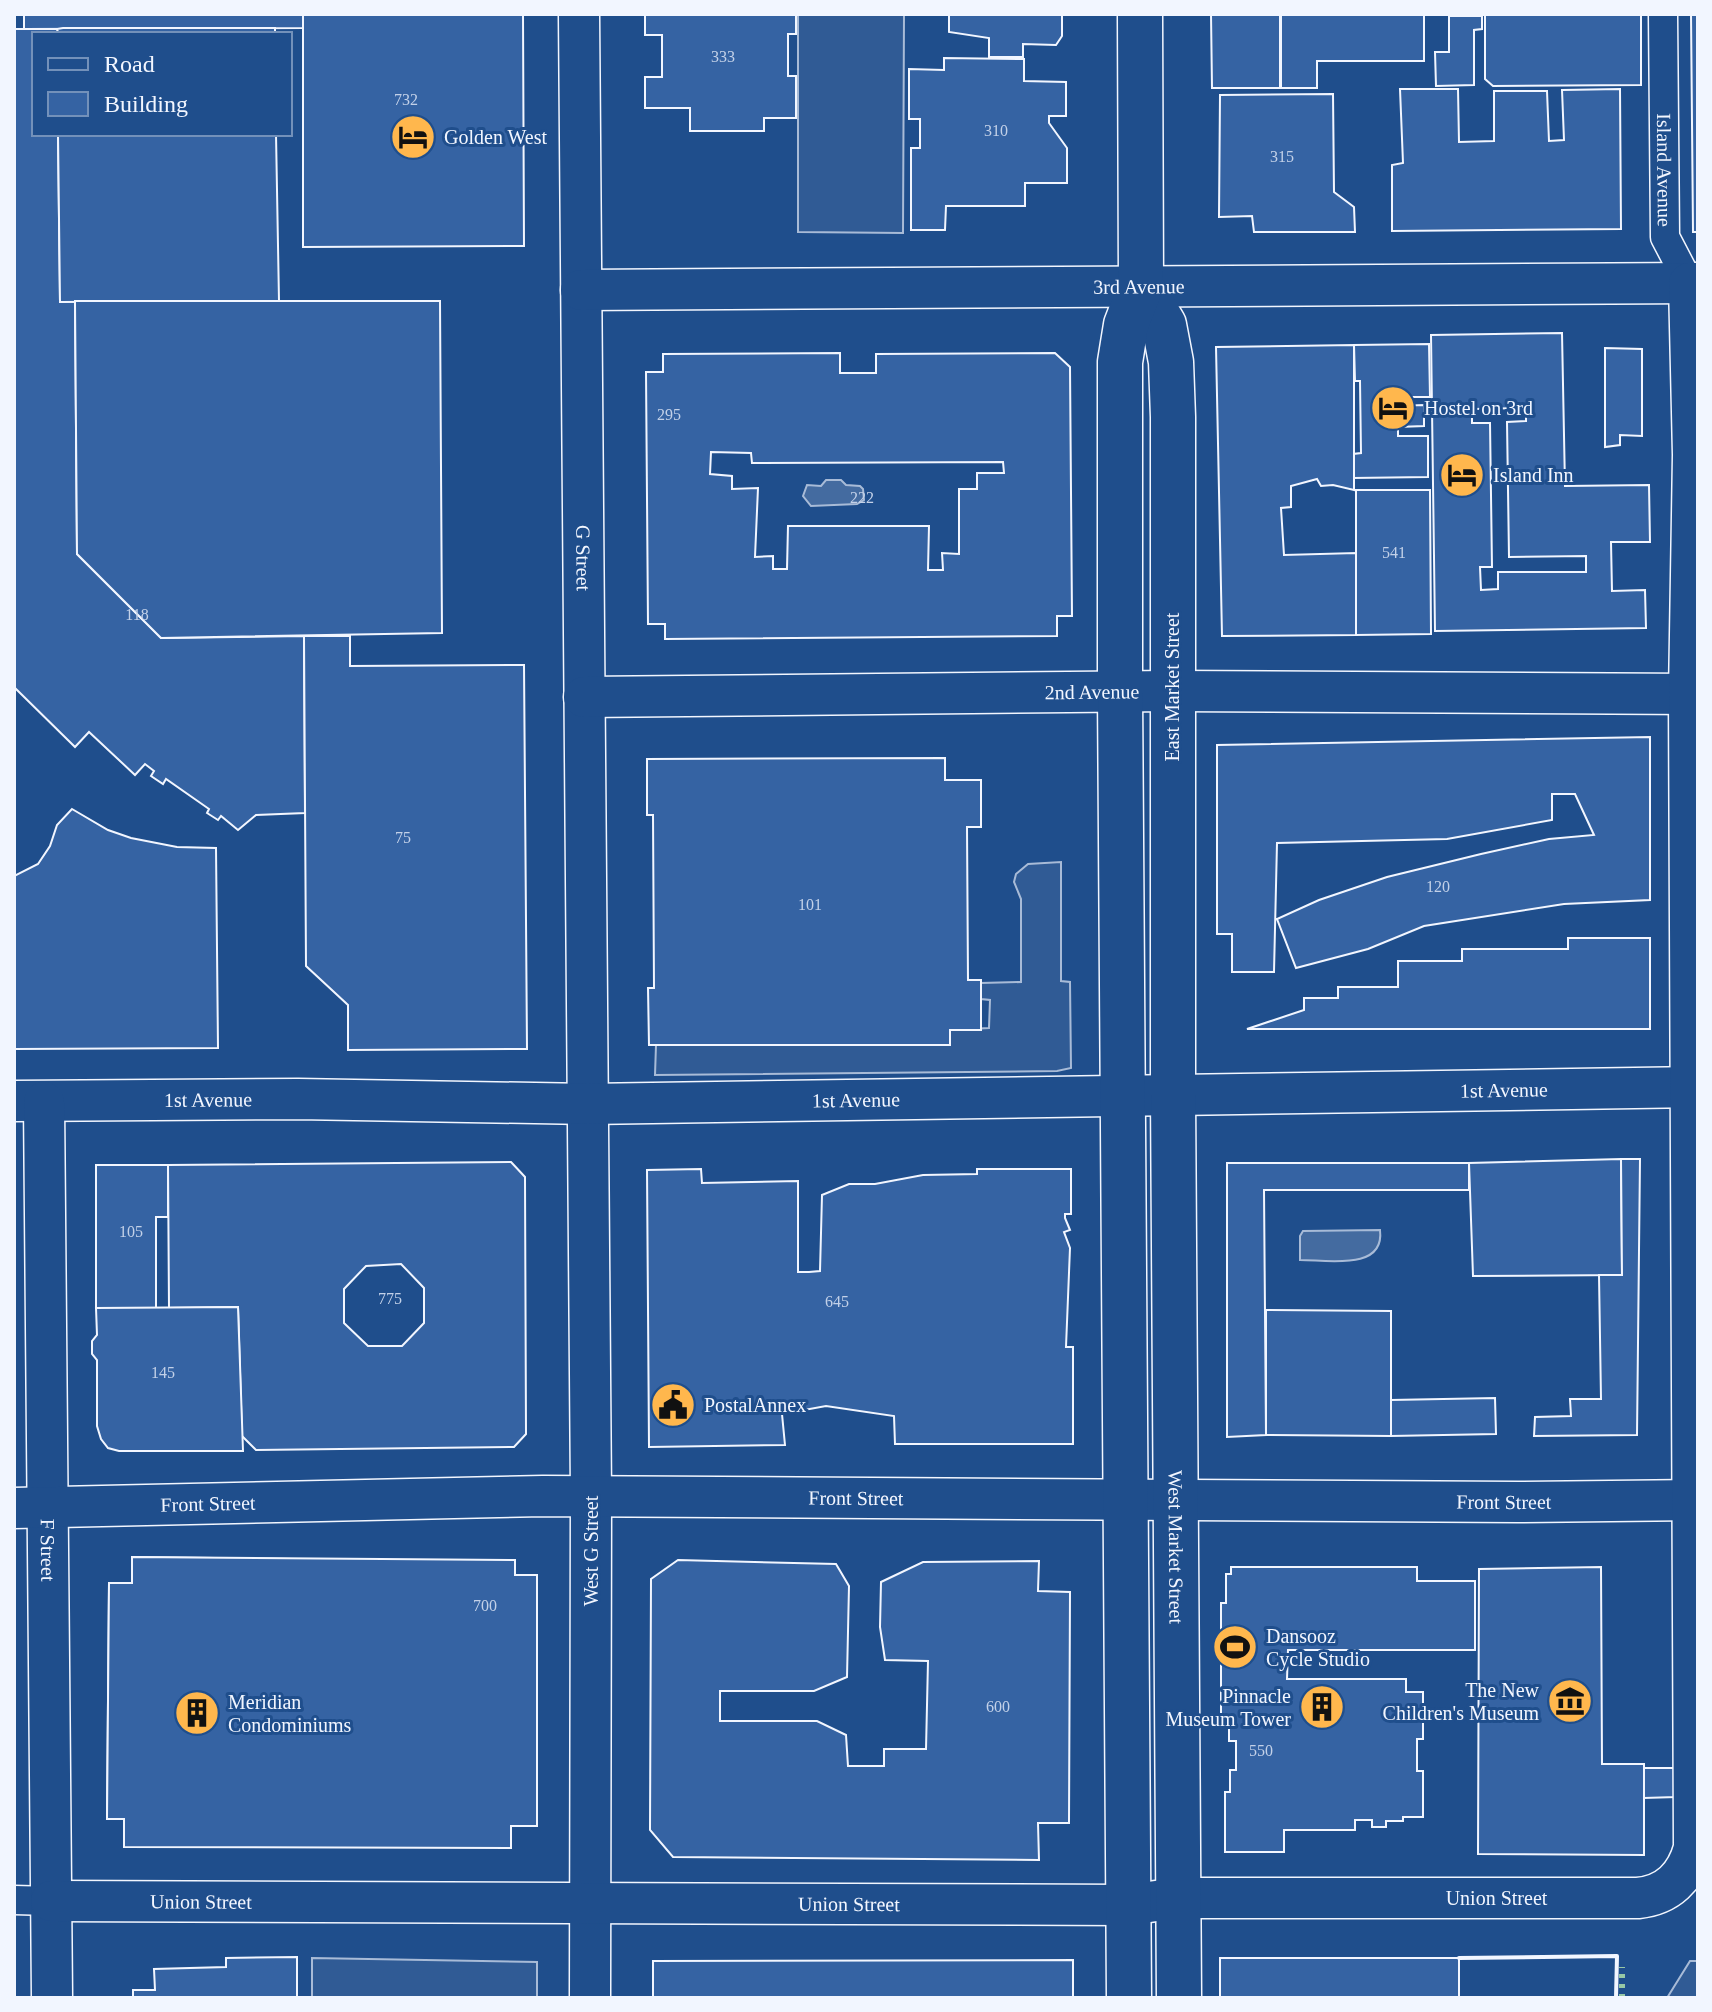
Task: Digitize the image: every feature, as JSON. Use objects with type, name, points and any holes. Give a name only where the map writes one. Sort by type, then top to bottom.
[{"type":"main road","points":[[1129,1998],[1120,362],[1126,325],[1141,286],[1140,14]]},
{"type":"main road","name":"East Market Street","points":[[1141,286],[1164,325],[1171,362],[1173,1094]]},
{"type":"main road","points":[[1121,879],[1134,882],[1140,889],[1150,947],[1173,963]]},
{"type":"main road","name":"West Market Street","points":[[1173,1094],[1179,1998]]},
{"type":"street","name":"G Street","points":[[579,14],[588,1104]]},
{"type":"street","name":"Island Avenue","points":[[1663,14],[1665,237],[1694,283],[1694,1848],[1691,1861],[1677,1880]]},
{"type":"street","name":"3rd Avenue","points":[[581,290],[1694,283]]},
{"type":"street","name":"2nd Avenue","points":[[584,697],[1172,691],[1693,694]]},
{"type":"street","name":"1st Avenue","points":[[29,1102],[298,1099],[588,1104],[1695,1087]]},
{"type":"street","name":"F Street","points":[[29,1102],[33,1900],[52,1998]]},
{"type":"street","name":"West G Street","points":[[588,1104],[590,1998]]},
{"type":"street","name":"Front Street","points":[[31,1508],[450,1496],[1125,1497],[1518,1502],[1696,1500]]},
{"type":"street","name":"Union Street","points":[[33,1900],[1128,1905],[1177,1898],[1638,1898],[1668,1890],[1677,1880]]},
{"type":"shaded area","points":[[798,14],[904,14],[903,233],[798,232]]},
{"type":"shaded area","points":[[826,480],[841,480],[846,485],[860,486],[864,500],[857,504],[811,506],[803,496],[807,485],[821,486]]},
{"type":"shaded area","points":[[1061,862],[1061,981],[1070,982],[1071,1068],[1057,1071],[655,1075],[656,1045],[949,1045],[950,1030],[989,1028],[990,1000],[981,999],[981,983],[1021,982],[1021,899],[1014,882],[1016,874],[1028,864]]},
{"type":"shaded area","points":[[1380,1230],[1379,1243],[1374,1252],[1364,1258],[1300,1260],[1300,1236],[1303,1231]]},
{"type":"shaded area","points":[[312,1958],[537,1962],[537,1998],[312,1998]]},
{"type":"shaded area","points":[[1690,1961],[1698,1961],[1698,1998],[1667,1998]]},
{"type":"building","points":[[24,14],[303,14],[303,28],[24,29]]},
{"type":"building","name":"Golden West","points":[[303,14],[523,14],[524,246],[303,247]]},
{"type":"building","points":[[645,14],[796,14],[796,34],[788,34],[788,76],[796,76],[796,118],[764,118],[764,131],[690,131],[690,108],[645,108],[645,77],[662,77],[662,35],[645,35]]},
{"type":"building","points":[[949,14],[1062,14],[1062,36],[1056,45],[1023,44],[1023,57],[989,57],[989,38],[949,32]]},
{"type":"building","points":[[1211,14],[1280,14],[1280,88],[1212,88]]},
{"type":"building","points":[[1281,14],[1424,14],[1424,61],[1317,61],[1317,88],[1281,88]]},
{"type":"building","points":[[1485,14],[1641,14],[1641,85],[1493,86],[1485,79]]},
{"type":"building","points":[[1691,14],[1698,14],[1698,232],[1693,232]]},
{"type":"building","points":[[1449,16],[1482,16],[1482,29],[1474,30],[1474,85],[1436,86],[1435,52],[1449,52]]},
{"type":"building","points":[[275,28],[275,32],[58,32],[57,29]]},
{"type":"building","points":[[14,29],[57,29],[58,32],[32,32],[32,136],[58,136],[60,302],[75,301],[77,554],[161,638],[304,636],[305,813],[256,815],[238,830],[221,816],[218,820],[207,813],[209,809],[166,779],[163,784],[151,776],[154,771],[145,764],[135,775],[89,732],[75,747],[14,687]]},
{"type":"building","points":[[944,58],[1024,59],[1024,81],[1066,82],[1066,116],[1049,116],[1049,123],[1067,148],[1067,183],[1025,183],[1025,206],[946,206],[945,230],[911,230],[911,148],[920,148],[920,119],[909,119],[909,69],[944,70]]},
{"type":"building","points":[[1400,89],[1458,89],[1459,142],[1494,141],[1494,91],[1547,91],[1549,141],[1564,140],[1562,90],[1620,89],[1621,229],[1392,231],[1392,165],[1403,163]]},
{"type":"building","points":[[1333,94],[1334,192],[1354,207],[1355,232],[1254,232],[1252,216],[1219,217],[1220,95]]},
{"type":"building","points":[[58,136],[276,136],[279,301],[60,302]]},
{"type":"building","points":[[75,301],[440,301],[442,633],[161,638],[77,554]]},
{"type":"building","name":"Island Inn","points":[[1562,333],[1565,486],[1649,485],[1650,542],[1611,542],[1612,591],[1645,590],[1646,628],[1435,631],[1431,335]],"holes":[[[1526,408],[1526,421],[1507,422],[1509,557],[1586,556],[1586,572],[1498,572],[1498,589],[1481,590],[1480,567],[1492,567],[1490,423],[1472,423],[1472,409]]]},
{"type":"building","points":[[1429,344],[1430,397],[1396,397],[1396,406],[1424,405],[1424,426],[1398,427],[1398,436],[1428,436],[1428,477],[1353,478],[1353,454],[1361,453],[1360,381],[1355,381],[1354,345]]},
{"type":"building","points":[[1354,345],[1354,490],[1333,485],[1321,486],[1317,479],[1291,486],[1291,507],[1281,508],[1284,555],[1356,553],[1356,635],[1222,636],[1216,347]]},
{"type":"building","points":[[1605,348],[1642,349],[1642,436],[1620,435],[1620,445],[1605,447]]},
{"type":"building","points":[[840,353],[840,373],[876,373],[876,354],[1055,353],[1070,367],[1072,616],[1057,616],[1057,636],[665,639],[665,624],[648,624],[646,372],[663,372],[663,354]],"holes":[[[711,452],[751,453],[752,463],[1003,462],[1004,473],[977,473],[977,489],[959,489],[959,554],[942,553],[943,570],[928,570],[929,526],[788,526],[787,569],[773,569],[773,556],[755,557],[758,488],[732,489],[732,476],[710,474]]]},
{"type":"building","points":[[1356,490],[1430,490],[1431,634],[1356,635]]},
{"type":"building","points":[[304,636],[350,636],[350,666],[524,665],[527,1049],[348,1050],[348,1005],[306,966]]},
{"type":"building","points":[[1650,737],[1650,900],[1564,904],[1424,926],[1368,949],[1296,968],[1277,919],[1319,900],[1387,877],[1481,854],[1549,839],[1594,835],[1575,794],[1552,794],[1552,820],[1447,839],[1277,843],[1274,972],[1232,972],[1232,934],[1217,934],[1217,745]]},
{"type":"building","points":[[945,758],[945,780],[981,780],[981,827],[967,827],[968,980],[981,980],[981,1030],[950,1030],[950,1045],[649,1045],[648,988],[654,988],[653,815],[647,815],[647,759]]},
{"type":"building","points":[[72,809],[108,830],[131,838],[177,847],[216,848],[218,1048],[14,1049],[14,876],[38,864],[50,846],[57,825]]},
{"type":"building","points":[[1568,938],[1650,938],[1650,1029],[1247,1029],[1304,1010],[1304,998],[1338,998],[1338,987],[1398,987],[1398,961],[1462,961],[1462,949],[1568,949]]},
{"type":"building","points":[[1621,1159],[1622,1275],[1473,1276],[1469,1163]]},
{"type":"building","points":[[1621,1159],[1640,1159],[1637,1435],[1534,1436],[1535,1417],[1571,1416],[1570,1399],[1601,1399],[1599,1275],[1622,1275]]},
{"type":"building","points":[[511,1162],[525,1177],[526,1434],[514,1447],[256,1450],[242,1436],[238,1307],[169,1308],[168,1165]],"holes":[[[401,1264],[424,1288],[424,1323],[402,1346],[368,1346],[344,1323],[344,1289],[366,1266]]]},
{"type":"building","points":[[1227,1163],[1469,1163],[1469,1190],[1264,1190],[1266,1435],[1227,1437]]},
{"type":"building","points":[[96,1165],[168,1165],[168,1217],[156,1217],[156,1308],[96,1308]]},
{"type":"building","points":[[701,1169],[702,1183],[798,1181],[798,1272],[809,1272],[820,1271],[822,1195],[849,1184],[875,1184],[923,1175],[977,1174],[977,1169],[1071,1169],[1071,1214],[1065,1214],[1070,1230],[1064,1232],[1070,1248],[1066,1347],[1073,1347],[1073,1444],[895,1444],[894,1416],[826,1406],[782,1414],[785,1445],[649,1447],[647,1170]]},
{"type":"building","points":[[238,1307],[243,1451],[119,1451],[108,1448],[97,1426],[97,1360],[92,1354],[92,1341],[97,1335],[96,1308]]},
{"type":"building","points":[[1266,1310],[1391,1311],[1391,1436],[1266,1435]]},
{"type":"building","points":[[1495,1398],[1496,1434],[1391,1436],[1391,1400]]},
{"type":"building","name":"Meridian Condominiums","points":[[132,1557],[369,1560],[369,1582],[398,1582],[398,1616],[372,1616],[372,1643],[346,1643],[346,1669],[315,1673],[315,1700],[286,1700],[286,1726],[259,1726],[259,1756],[229,1756],[229,1783],[198,1783],[198,1817],[169,1817],[169,1844],[146,1844],[146,1817],[107,1819],[109,1583],[132,1583]]},
{"type":"building","points":[[132,1557],[515,1560],[515,1575],[537,1575],[537,1826],[511,1826],[511,1848],[124,1847],[124,1819],[107,1819],[109,1583],[132,1583]]},
{"type":"building","points":[[678,1560],[836,1564],[849,1586],[847,1677],[814,1691],[720,1691],[720,1721],[817,1721],[846,1735],[848,1766],[884,1766],[884,1749],[926,1749],[928,1661],[885,1660],[880,1627],[881,1582],[923,1562],[1039,1561],[1038,1591],[1070,1592],[1069,1823],[1038,1823],[1039,1860],[673,1857],[650,1830],[651,1579]]},
{"type":"building","name":"Pinnacle Museum Tower","points":[[1231,1567],[1417,1567],[1417,1581],[1475,1581],[1475,1650],[1288,1650],[1287,1679],[1406,1679],[1406,1692],[1423,1692],[1423,1739],[1417,1739],[1417,1771],[1423,1771],[1423,1817],[1386,1821],[1386,1827],[1372,1827],[1372,1820],[1355,1820],[1355,1830],[1284,1830],[1284,1852],[1225,1852],[1225,1792],[1230,1792],[1230,1770],[1236,1770],[1236,1741],[1229,1741],[1229,1721],[1221,1721],[1221,1603],[1226,1603],[1226,1574],[1231,1574]]},
{"type":"building","points":[[1601,1567],[1602,1764],[1644,1764],[1644,1855],[1478,1854],[1479,1569]]},
{"type":"building","points":[[1644,1768],[1676,1768],[1676,1797],[1644,1798]]},
{"type":"building","points":[[297,1957],[297,1998],[133,1998],[133,1990],[155,1990],[154,1969],[226,1967],[226,1958]]},
{"type":"building","points":[[1220,1958],[1459,1958],[1459,1998],[1220,1998]]},
{"type":"building","points":[[1073,1960],[1073,1998],[653,1998],[653,1961]]},
{"type":"hedge","points":[[1622,1967],[1622,1998]]},
{"type":"wall","points":[[1459,1958],[1617,1956],[1616,1998]]},
{"type":"place","name":"Golden West","points":[[413,137]]},
{"type":"place","name":"Hostel on 3rd","points":[[1393,408]]},
{"type":"place","name":"Island Inn","points":[[1462,475]]},
{"type":"place","name":"PostalAnnex","points":[[673,1405]]},
{"type":"place","name":"Dansooz Cycle Studio","points":[[1235,1647]]},
{"type":"place","name":"The New Children's Museum","points":[[1570,1701]]},
{"type":"place","name":"Pinnacle Museum Tower","points":[[1322,1707]]},
{"type":"place","name":"Meridian Condominiums","points":[[197,1713]]}]
